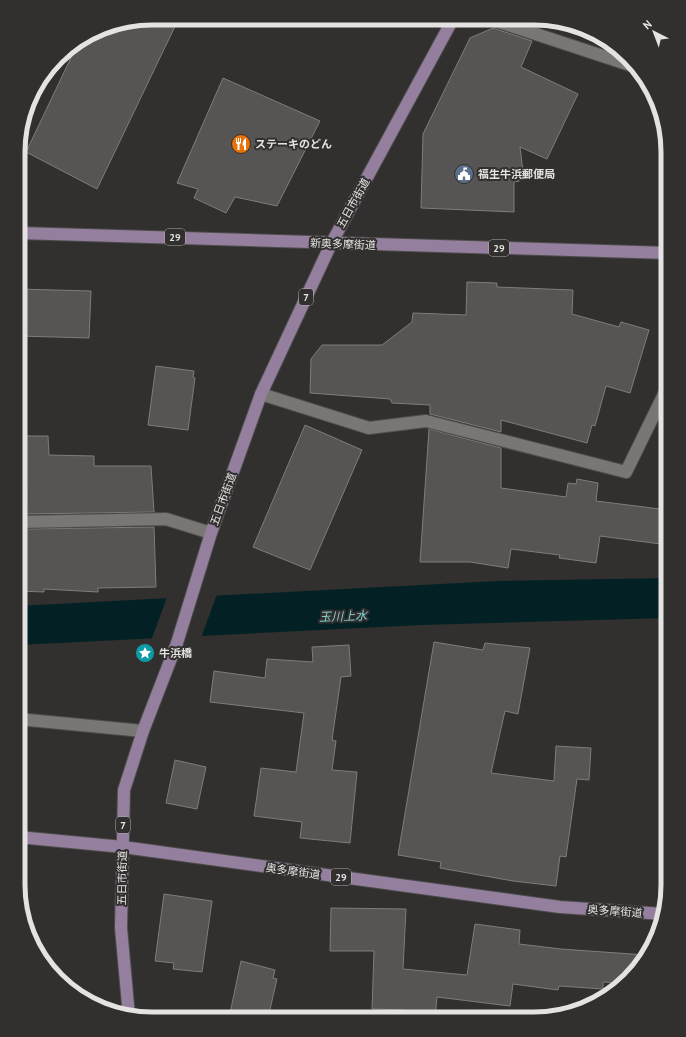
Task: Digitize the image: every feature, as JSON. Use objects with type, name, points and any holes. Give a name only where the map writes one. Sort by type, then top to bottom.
[{"type":"main road","name":"五日市街道","points":[[128,1010],[121,928],[124,790],[143,731],[177,643],[211,533],[261,394],[331,244],[450,25]]},
{"type":"main road","name":"新奥多摩街道","points":[[25,233],[331,244],[661,253]]},
{"type":"main road","name":"奥多摩街道","points":[[25,838],[123,847],[560,907],[658,914]]},
{"type":"street","points":[[508,25],[625,63]]},
{"type":"street","points":[[261,394],[369,428],[426,421],[626,472],[661,400]]},
{"type":"street","points":[[25,522],[166,519],[211,533]]},
{"type":"street","points":[[25,720],[143,731]]},
{"type":"water","name":"玉川上水","points":[[661,578],[661,618],[421,625],[25,645],[25,606],[498,581]]},
{"type":"pier","name":"牛浜橋","points":[[217,594],[201,638],[151,641],[167,597]]},
{"type":"building","points":[[176,25],[97,189],[26,152],[73,53],[89,42],[111,32],[127,27]]},
{"type":"building","points":[[493,28],[532,41],[521,67],[578,94],[547,159],[520,147],[524,180],[514,182],[514,212],[421,208],[423,134],[470,38]]},
{"type":"building","points":[[223,78],[320,121],[277,206],[235,197],[226,213],[194,198],[198,189],[177,183]]},
{"type":"building","points":[[467,282],[497,283],[497,287],[573,290],[572,314],[619,327],[621,322],[649,330],[630,393],[606,386],[595,426],[592,425],[587,443],[501,420],[501,432],[430,414],[430,405],[392,403],[390,399],[310,393],[311,359],[322,345],[382,345],[412,322],[413,313],[466,315]]},
{"type":"building","points":[[25,289],[91,291],[89,338],[25,336]]},
{"type":"building","points":[[156,366],[194,371],[193,377],[195,378],[188,430],[148,425]]},
{"type":"building","points":[[305,425],[362,450],[310,570],[253,547]]},
{"type":"building","points":[[429,429],[501,448],[501,488],[566,497],[568,483],[576,484],[577,479],[598,483],[596,501],[661,509],[661,544],[600,536],[596,563],[559,558],[560,555],[511,549],[508,568],[470,562],[420,562]]},
{"type":"building","points":[[25,436],[48,436],[49,455],[94,456],[94,466],[151,466],[154,512],[26,514],[27,493],[25,493]]},
{"type":"building","points":[[154,527],[156,587],[98,588],[98,592],[44,589],[44,592],[25,591],[26,529]]},
{"type":"building","points":[[434,642],[483,650],[485,643],[530,648],[518,714],[505,711],[491,773],[554,781],[556,746],[591,748],[589,780],[577,779],[566,857],[560,856],[556,886],[513,881],[440,868],[441,862],[398,855]]},
{"type":"building","points":[[349,645],[351,676],[341,677],[332,740],[336,741],[332,770],[357,772],[350,843],[300,838],[302,822],[254,816],[261,768],[296,772],[304,713],[210,702],[214,671],[265,678],[267,659],[313,662],[312,647]]},
{"type":"building","points":[[175,760],[206,767],[197,809],[166,803]]},
{"type":"building","points":[[164,894],[212,901],[202,972],[173,969],[174,963],[155,961]]},
{"type":"building","points":[[331,908],[406,909],[403,969],[467,975],[475,924],[520,930],[519,944],[561,949],[640,955],[624,975],[615,983],[603,982],[603,989],[559,986],[558,990],[513,984],[510,1006],[437,997],[436,1012],[405,1012],[405,1010],[372,1009],[374,951],[330,951]]},
{"type":"building","points":[[241,961],[275,970],[273,978],[277,979],[269,1012],[230,1012]]},
{"type":"place","name":"ステーキのどん","points":[[241,144]]},
{"type":"place","name":"福生牛浜郵便局","points":[[464,174]]},
{"type":"place","name":"牛浜橋","points":[[145,653]]}]
